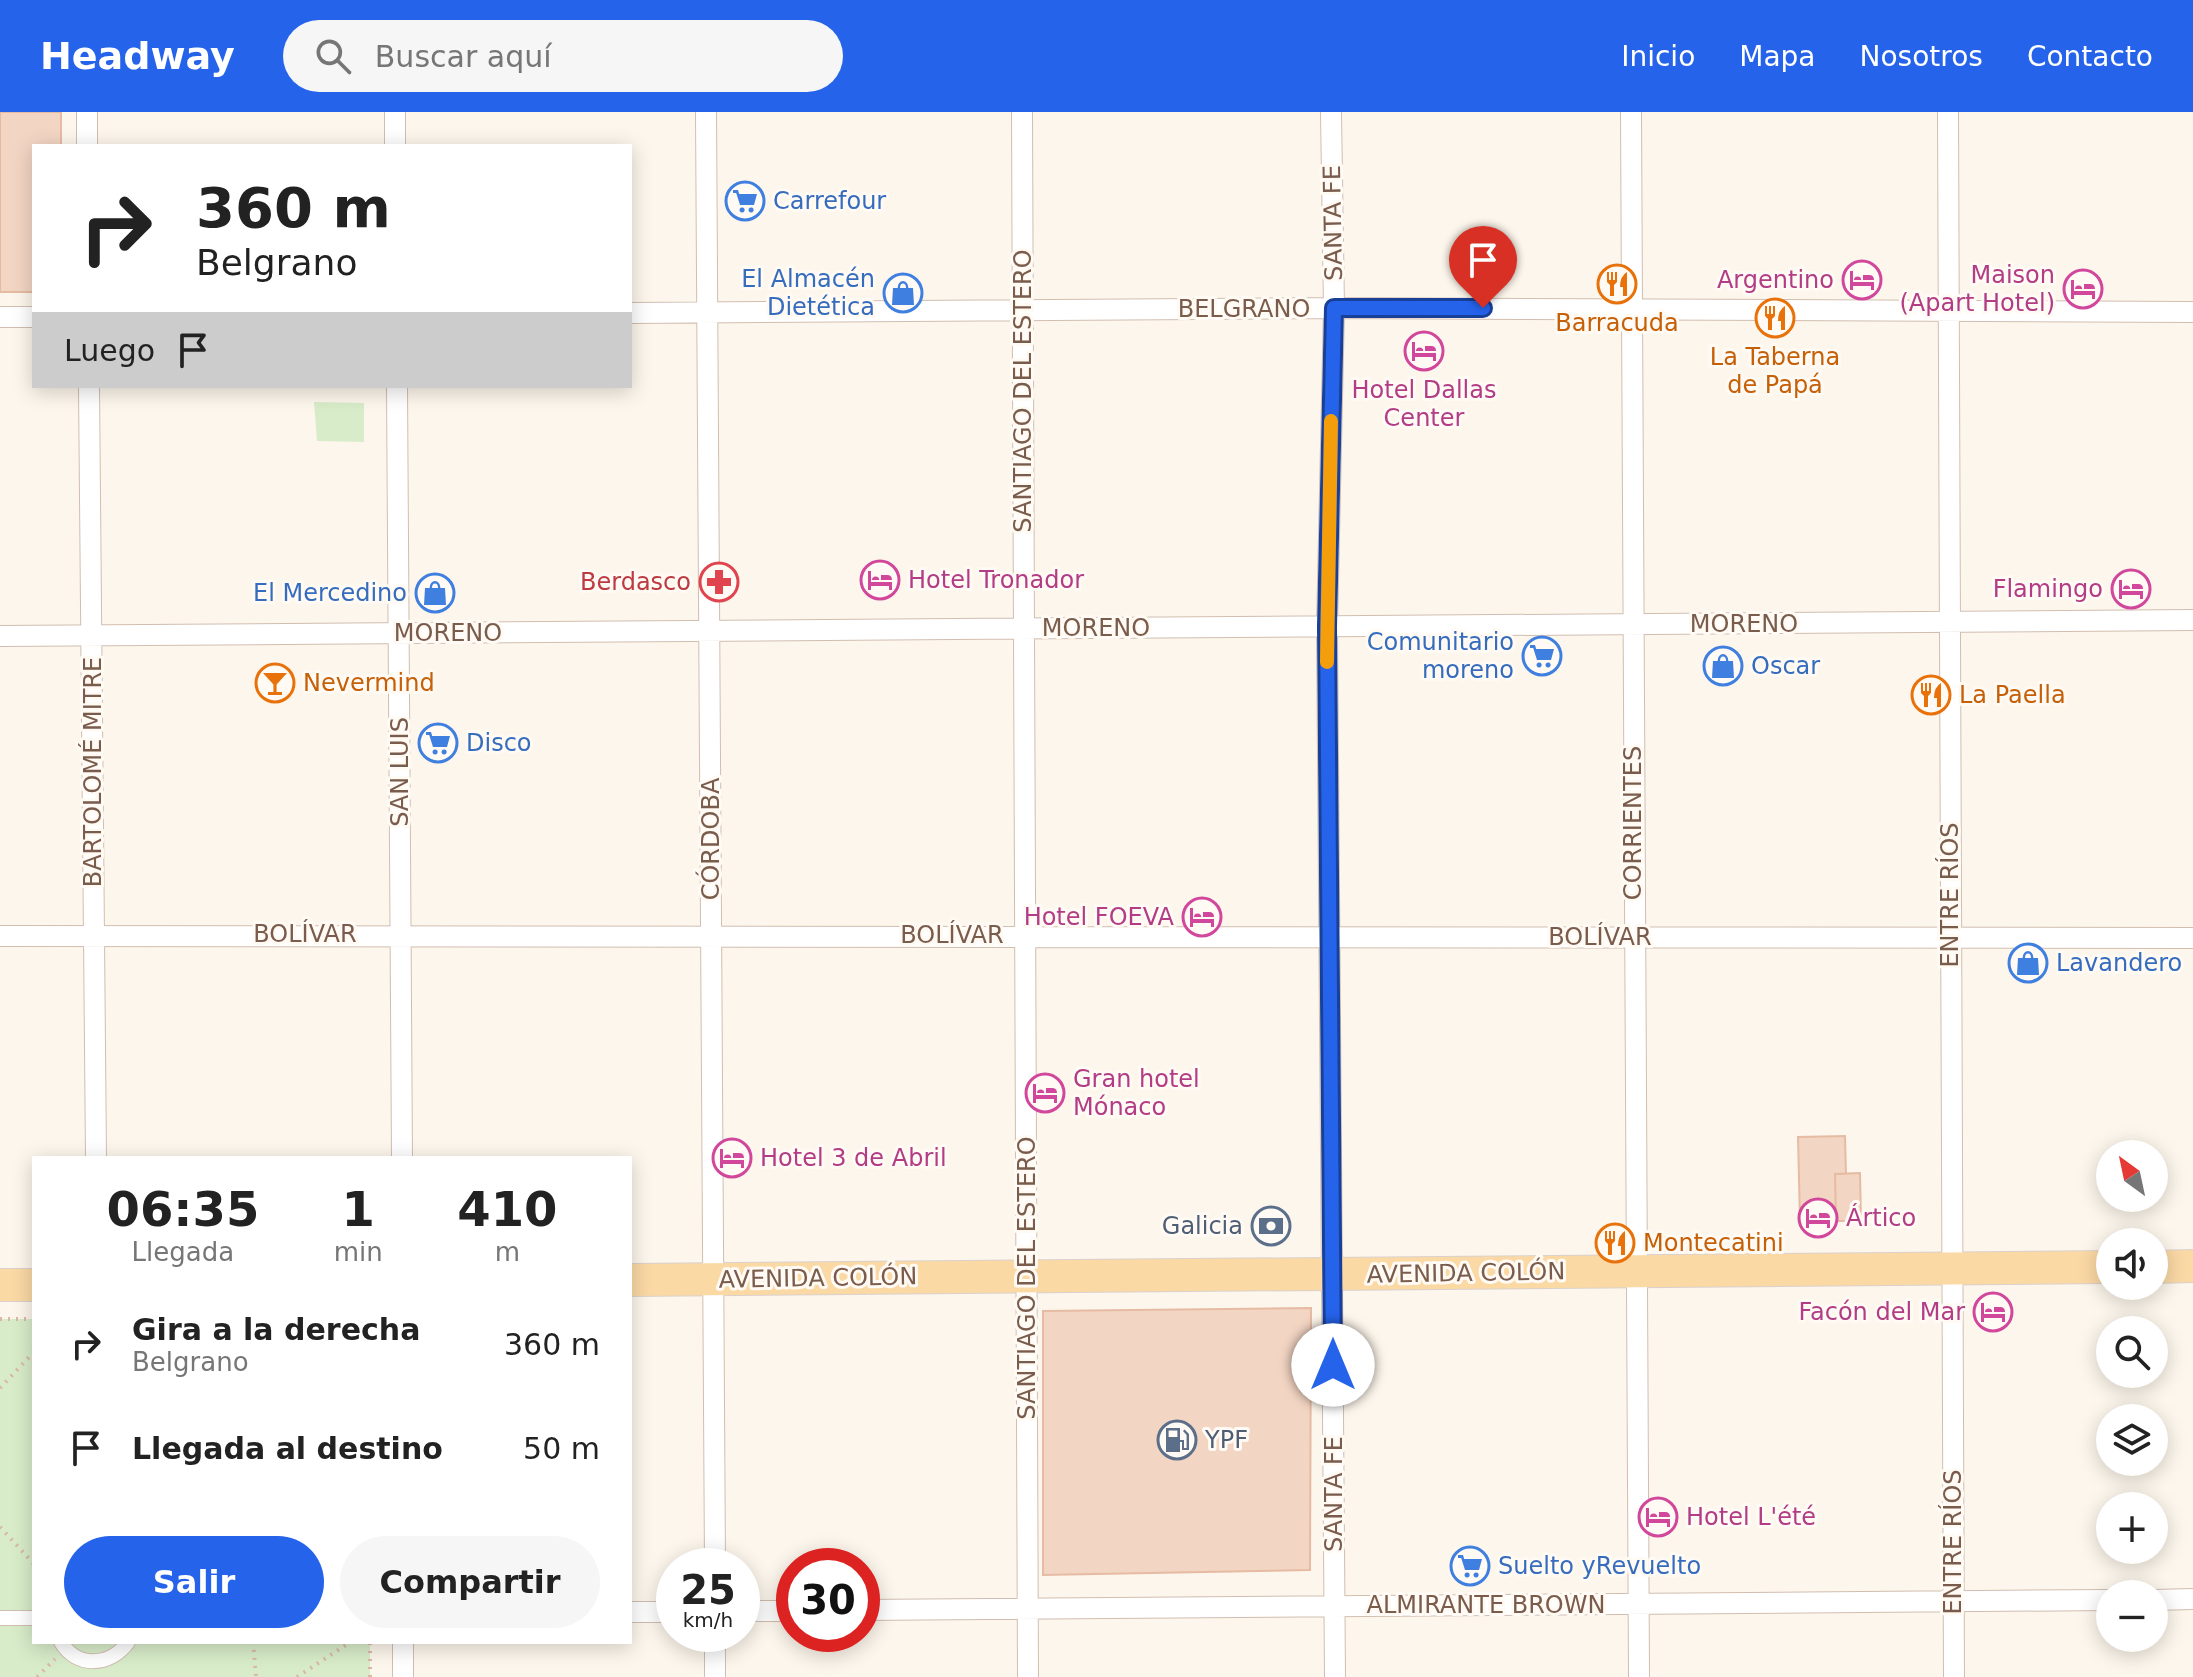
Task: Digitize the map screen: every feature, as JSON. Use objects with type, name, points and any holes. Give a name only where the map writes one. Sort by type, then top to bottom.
[{"type":"main road","points":[[2168,1267],[2193,1266]]},
{"type":"main road","name":"AVENIDA COLÓN","points":[[632,1280],[2096,1267]]},
{"type":"main road","points":[[0,1285],[32,1285]]},
{"type":"street","points":[[87,112],[87,144]]},
{"type":"street","points":[[395,112],[395,144]]},
{"type":"street","name":"CÓRDOBA","points":[[706,112],[715,1548]]},
{"type":"street","name":"SANTIAGO DEL ESTERO","points":[[1022,112],[1028,1677]]},
{"type":"street","name":"SANTA FE","points":[[1331,112],[1334,308],[1327,627],[1335,1677]]},
{"type":"street","name":"CORRIENTES","points":[[1631,112],[1639,1677]]},
{"type":"street","name":"ENTRE RÍOS","points":[[1948,112],[1954,1677]]},
{"type":"street","name":"BELGRANO","points":[[632,313],[1334,308],[1948,308],[2193,312]]},
{"type":"street","points":[[0,317],[32,317]]},
{"type":"street","name":"BARTOLOMÉ MITRE","points":[[89,388],[96,1156]]},
{"type":"street","name":"SAN LUIS","points":[[397,388],[402,1156]]},
{"type":"street","name":"MORENO","points":[[0,636],[2193,620]]},
{"type":"street","name":"BOLÍVAR","points":[[0,936],[400,933],[2193,938]]},
{"type":"street","points":[[2168,1600],[2193,1599]]},
{"type":"street","name":"ALMIRANTE BROWN","points":[[880,1610],[2096,1600]]},
{"type":"street","points":[[632,1612],[656,1612]]},
{"type":"street","points":[[0,1618],[32,1618]]},
{"type":"street","points":[[63,1646],[88,1661],[100,1661],[112,1658],[126,1644]]},
{"type":"street","points":[[403,1644],[403,1677]]},
{"type":"street","points":[[715,1652],[715,1677]]},
{"type":"street","points":[[100,1661],[101,1677]]},
{"type":"path","points":[[0,1319],[32,1319]]},
{"type":"path","points":[[0,1388],[32,1354]]},
{"type":"path","points":[[0,1527],[32,1562]]},
{"type":"path","points":[[253,1644],[256,1677]]},
{"type":"path","points":[[297,1677],[347,1644]]},
{"type":"path","points":[[370,1644],[370,1677]]},
{"type":"path","points":[[37,1677],[63,1646]]},
{"type":"green space","points":[[314,402],[364,403],[364,442],[317,441]]},
{"type":"green space","points":[[0,1319],[32,1319],[32,1644],[370,1644],[370,1677],[0,1677]]},
{"type":"building","points":[[0,112],[61,112],[61,144],[32,144],[32,292],[0,292]]},
{"type":"building","points":[[1845,1136],[1846,1174],[1835,1174],[1836,1221],[1800,1222],[1798,1137]]},
{"type":"building","points":[[1860,1173],[1861,1221],[1836,1221],[1835,1174]]},
{"type":"building","name":"YPF","points":[[1311,1308],[1310,1570],[1043,1575],[1043,1311]]},
{"type":"slow traffic","points":[[1327,662],[1331,421]]},
{"type":"place","name":"Carrefour","points":[[745,201]]},
{"type":"place","name":"Argentino","points":[[1862,280]]},
{"type":"place","name":"Barracuda","points":[[1617,284]]},
{"type":"place","name":"Maison (Apart Hotel)","points":[[2083,289]]},
{"type":"place","name":"El Almacén Dietética","points":[[903,293]]},
{"type":"place","name":"La Taberna de Papá","points":[[1775,318]]},
{"type":"place","name":"Hotel Dallas Center","points":[[1424,351]]},
{"type":"place","name":"Hotel Tronador","points":[[880,580]]},
{"type":"place","name":"Berdasco","points":[[719,582]]},
{"type":"place","name":"Flamingo","points":[[2131,589]]},
{"type":"place","name":"El Mercedino","points":[[435,593]]},
{"type":"place","name":"Comunitario moreno","points":[[1542,656]]},
{"type":"place","name":"Oscar","points":[[1723,666]]},
{"type":"place","name":"Nevermind","points":[[275,683]]},
{"type":"place","name":"La Paella","points":[[1931,695]]},
{"type":"place","name":"Disco","points":[[438,743]]},
{"type":"place","name":"Hotel FOEVA","points":[[1202,917]]},
{"type":"place","name":"Lavandero","points":[[2028,963]]},
{"type":"place","name":"Gran hotel Mónaco","points":[[1045,1093]]},
{"type":"place","name":"Hotel 3 de Abril","points":[[732,1158]]},
{"type":"place","name":"Ártico","points":[[1818,1218]]},
{"type":"place","name":"Galicia","points":[[1271,1226]]},
{"type":"place","name":"Montecatini","points":[[1615,1243]]},
{"type":"place","name":"Facón del Mar","points":[[1993,1312]]},
{"type":"place","name":"YPF","points":[[1177,1440]]},
{"type":"place","name":"Hotel L'été","points":[[1658,1517]]},
{"type":"place","name":"Suelto yRevuelto","points":[[1470,1566]]},
{"type":"route","points":[[1333,1365],[1327,627],[1334,308],[1483,308]]}]
